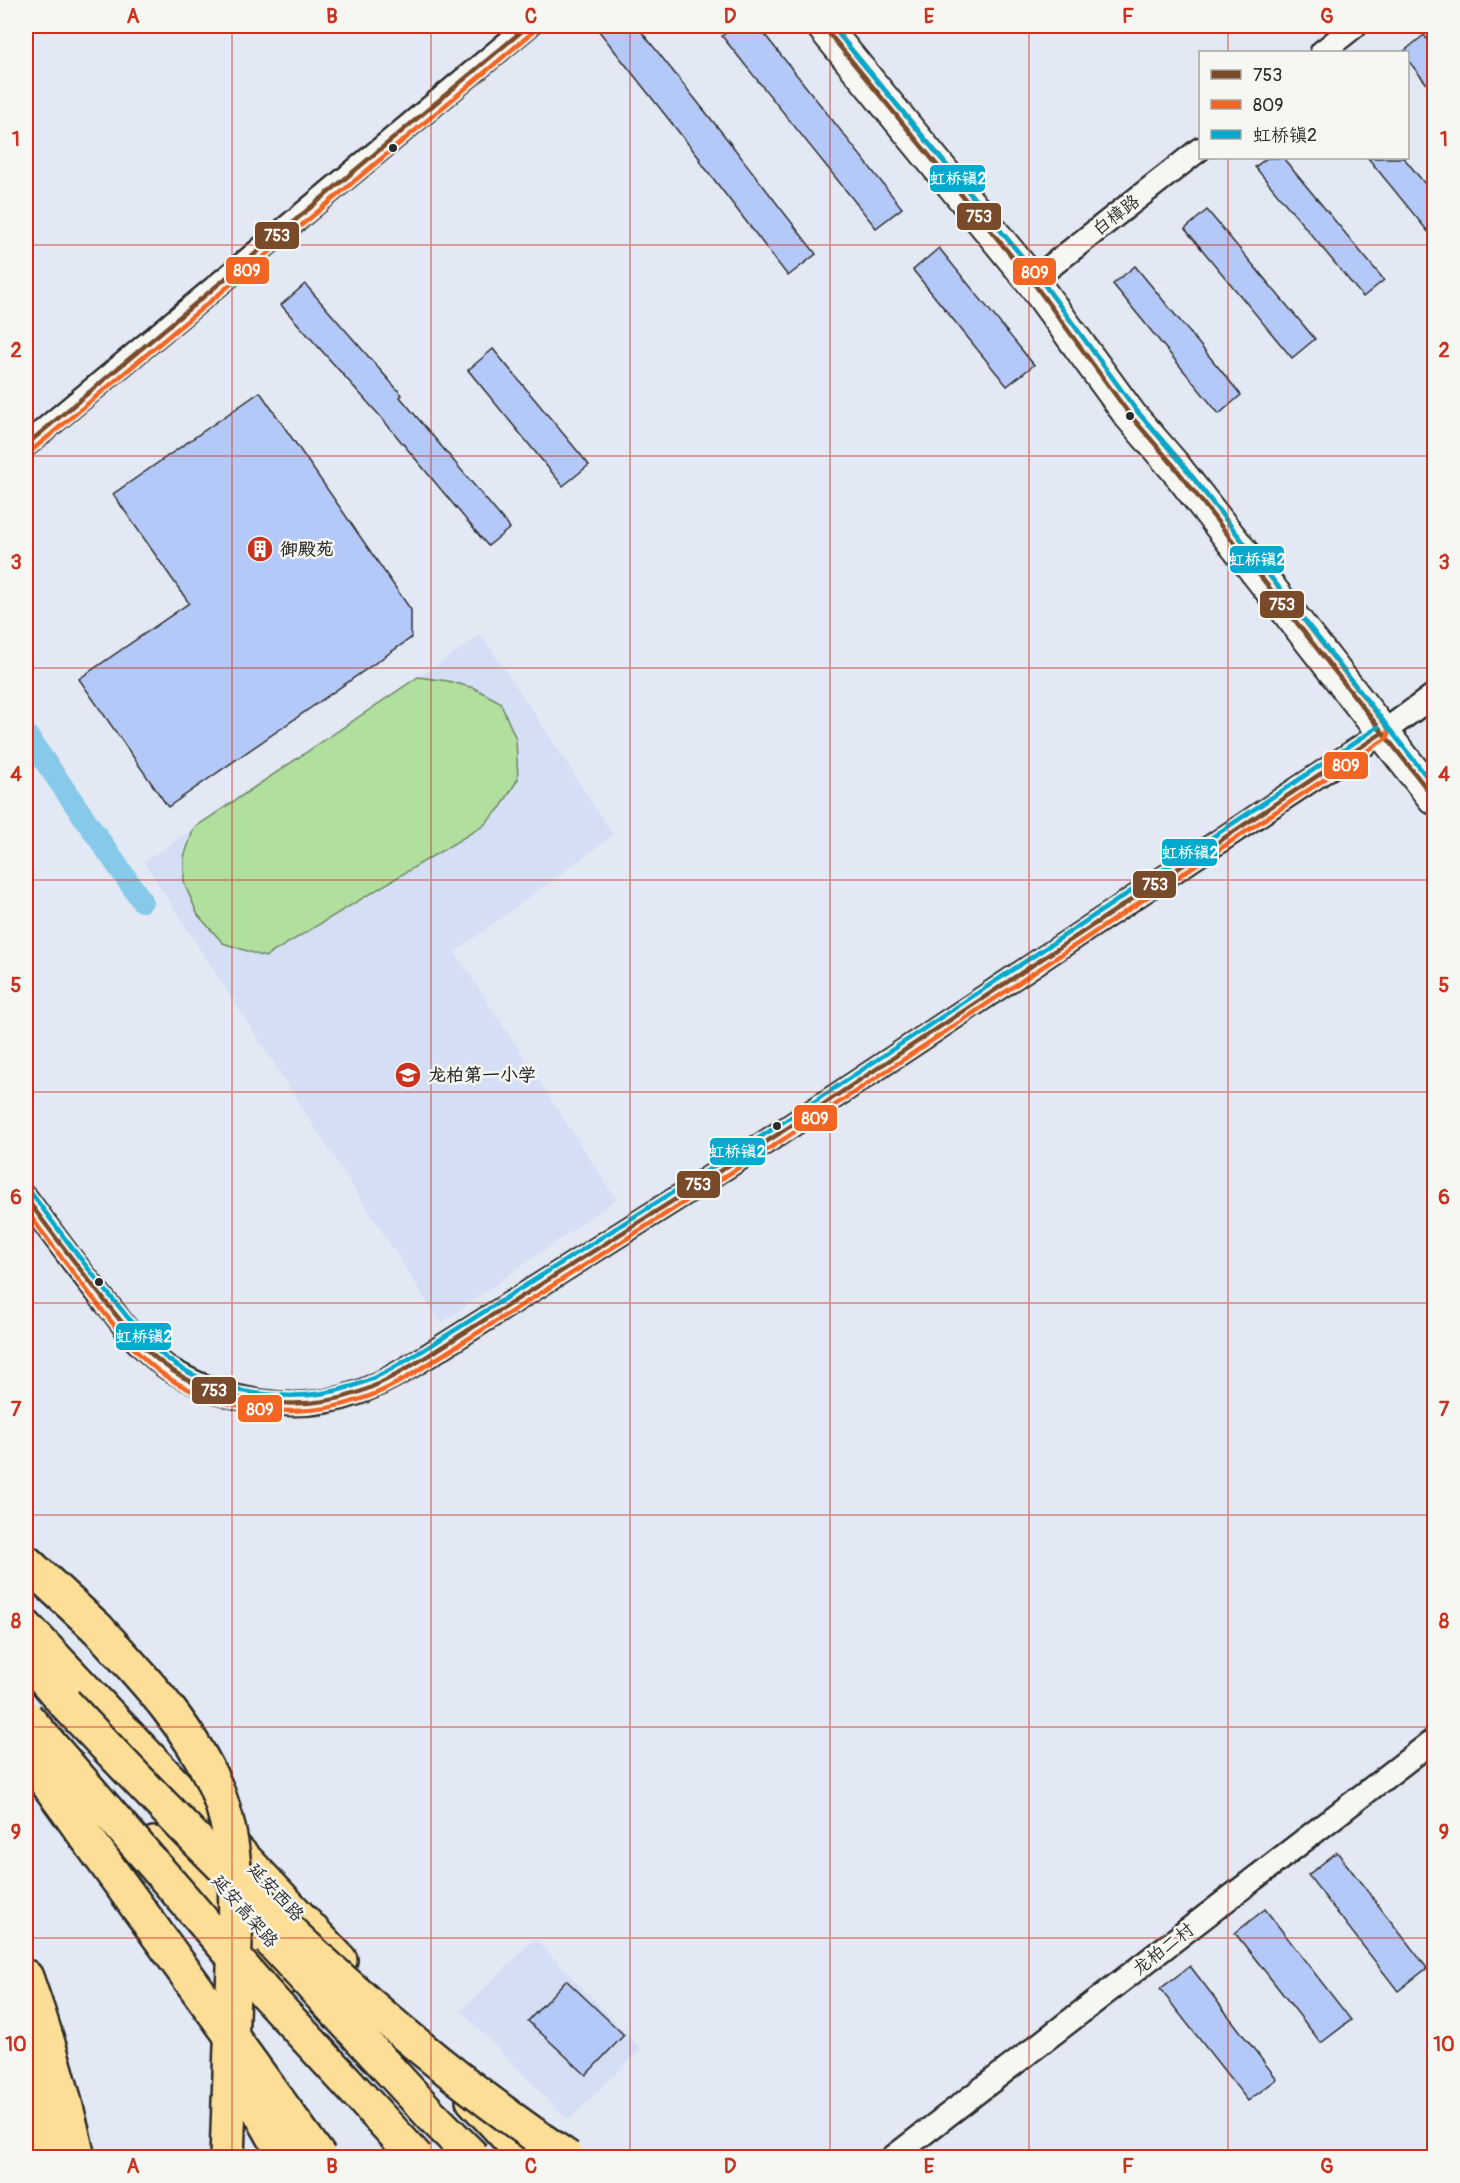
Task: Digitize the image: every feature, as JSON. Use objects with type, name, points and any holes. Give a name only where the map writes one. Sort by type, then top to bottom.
[{"type":"main road","points":[[26,1562],[97,1628],[141,1676],[186,1733],[216,1788],[232,1844],[236,1906],[227,2157]]},
{"type":"main road","name":"延安西路","points":[[26,1628],[527,2157]]},
{"type":"main road","name":"延安高架路","points":[[26,1657],[293,1967],[432,2116],[474,2157]]},
{"type":"main road","points":[[64,1703],[197,1843],[331,1972],[432,2058],[518,2124],[568,2157]]},
{"type":"main road","points":[[26,1716],[265,1993],[417,2157]]},
{"type":"main road","points":[[26,1716],[465,2157]]},
{"type":"main road","points":[[26,1755],[211,2026],[286,2157]]},
{"type":"main road","points":[[26,1755],[320,2157]]},
{"type":"main road","points":[[26,1977],[69,2113],[78,2157]]},
{"type":"main road","points":[[26,2069],[35,2150]]},
{"type":"street","points":[[26,445],[528,26]]},
{"type":"street","points":[[823,26],[1032,281],[1130,415],[1174,466],[1434,798]]},
{"type":"street","points":[[1323,51],[1355,26]]},
{"type":"street","name":"白樟路","points":[[1032,281],[1199,149]]},
{"type":"street","points":[[26,1198],[93,1288],[142,1347],[171,1370],[200,1385],[240,1397],[282,1404],[321,1402],[356,1394],[385,1381],[426,1357],[780,1133],[1382,733],[1434,695]]},
{"type":"street","name":"龙柏二村","points":[[892,2157],[1434,1740]]},
{"type":"shaded area","name":"龙柏第一小学","points":[[481,635],[613,835],[455,952],[616,1199],[441,1323],[144,862]]},
{"type":"shaded area","points":[[535,1939],[641,2049],[568,2120],[461,2011]]},
{"type":"green space","points":[[418,677],[448,681],[474,688],[500,702],[516,739],[518,779],[501,807],[483,826],[265,957],[223,943],[198,915],[184,883],[184,857],[194,828]]},
{"type":"building","points":[[595,26],[637,26],[816,254],[788,276],[700,159]]},
{"type":"building","points":[[734,26],[758,26],[902,208],[876,228],[722,36]]},
{"type":"building","points":[[1424,35],[1434,48],[1434,93],[1409,62],[1409,51],[1404,51]]},
{"type":"building","points":[[1266,159],[1284,159],[1384,280],[1363,297],[1255,167]]},
{"type":"building","points":[[1369,159],[1405,159],[1434,195],[1434,239]]},
{"type":"building","points":[[1207,210],[1315,339],[1292,358],[1185,229]]},
{"type":"building","points":[[939,248],[1034,365],[1007,386],[913,270]]},
{"type":"building","points":[[1135,266],[1241,395],[1219,414],[1113,284]]},
{"type":"building","points":[[305,284],[402,395],[400,397],[510,528],[488,546],[379,415],[281,305]]},
{"type":"building","points":[[493,349],[589,465],[563,486],[468,370]]},
{"type":"building","name":"御殿苑","points":[[260,392],[411,610],[411,638],[168,807],[79,679],[189,603],[113,494]]},
{"type":"building","points":[[1337,1852],[1427,1968],[1398,1991],[1308,1875]]},
{"type":"building","points":[[1265,1909],[1351,2020],[1321,2043],[1235,1933]]},
{"type":"building","points":[[1190,1966],[1277,2079],[1248,2101],[1160,1989]]},
{"type":"building","points":[[566,1980],[624,2035],[586,2075],[528,2021]]},
{"type":"waterway","points":[[26,734],[142,901]]},
{"type":"transit line","name":"753","points":[[26,445],[528,26]]},
{"type":"transit line","name":"753","points":[[823,26],[1032,281],[1130,415],[1174,466],[1434,798]]},
{"type":"transit line","name":"809","points":[[26,1210],[130,1344],[156,1369],[177,1383],[202,1395],[228,1403],[282,1411],[336,1406],[370,1396],[413,1373],[784,1139],[1388,737],[1388,728],[1180,461],[1136,410],[1038,276],[832,26]]},
{"type":"transit line","name":"虹桥镇2","points":[[832,26],[1038,276],[1136,410],[1180,461],[1434,786]]},
{"type":"transit line","name":"809","points":[[31,451],[533,32]]},
{"type":"transit line","name":"虹桥镇2","points":[[32,1194],[139,1331],[165,1357],[185,1370],[207,1381],[231,1388],[281,1395],[330,1392],[362,1383],[422,1351],[776,1127],[1378,727]]},
{"type":"transit line","name":"753","points":[[26,1198],[136,1338],[162,1363],[182,1377],[205,1388],[256,1401],[308,1403],[357,1393],[384,1381],[426,1357],[780,1133],[1382,733]]},
{"type":"place","name":"御殿苑","points":[[260,549]]},
{"type":"place","name":"龙柏第一小学","points":[[408,1075]]}]
